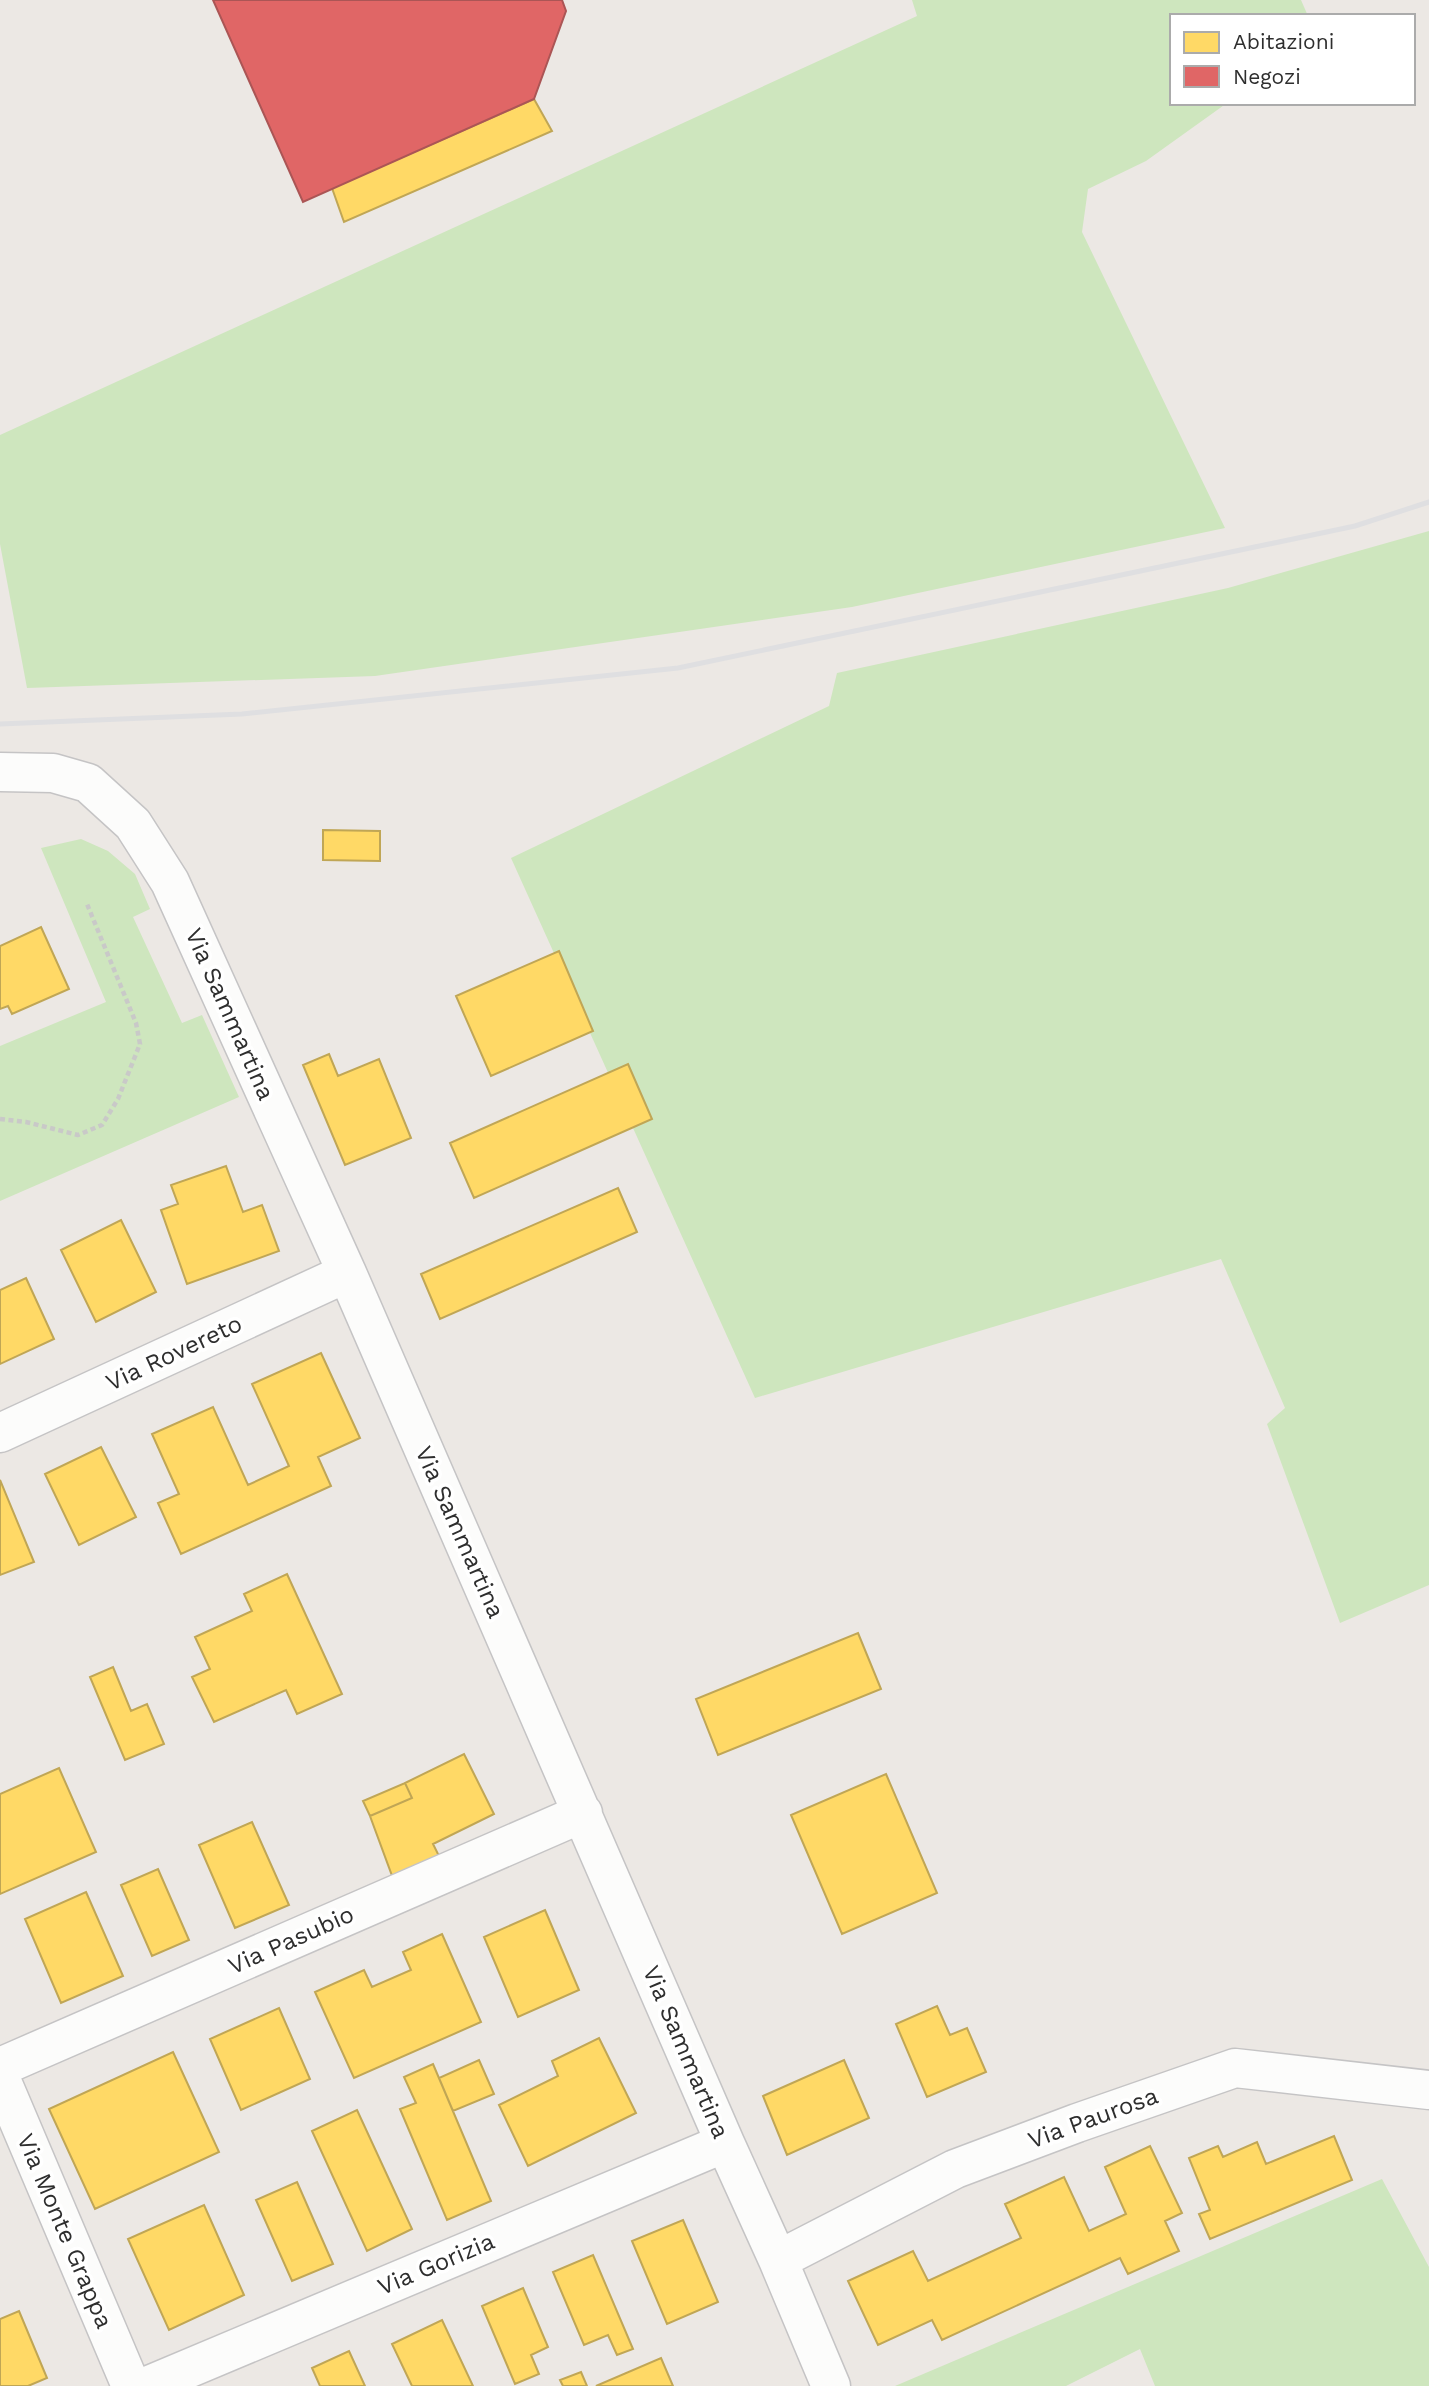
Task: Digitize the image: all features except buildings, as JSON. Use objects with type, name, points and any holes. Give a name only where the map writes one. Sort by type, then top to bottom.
[{"type":"street","name":"Via Sammartina","points":[[0,772],[53,773],[88,783],[133,824],[170,882],[347,1273],[831,2386]]},
{"type":"street","name":"Via Rovereto","points":[[0,1433],[347,1273]]},
{"type":"street","name":"Via Pasubio","points":[[0,2067],[583,1813]]},
{"type":"street","name":"Via Paurosa","points":[[778,2260],[955,2169],[1235,2068],[1429,2090]]},
{"type":"street","name":"Via Monte Grappa","points":[[0,2077],[131,2386]]},
{"type":"street","name":"Via Gorizia","points":[[147,2386],[724,2143]]},
{"type":"path","points":[[0,1119],[26,1122],[78,1135],[102,1125],[118,1099],[140,1044],[136,1023],[87,904]]},
{"type":"green space","points":[[912,0],[1301,0],[1307,14],[1170,14],[1170,105],[1224,105],[1146,161],[1088,189],[1082,232],[1225,528],[852,607],[375,676],[27,688],[0,544],[0,435],[917,16]]},
{"type":"green space","points":[[1429,531],[1429,1585],[1340,1623],[1267,1424],[1285,1408],[1221,1259],[755,1398],[511,858],[829,706],[837,673],[1228,588]]},
{"type":"green space","points":[[81,839],[108,851],[135,874],[150,909],[133,917],[182,1023],[202,1015],[239,1097],[0,1201],[0,1046],[106,1002],[41,848]]},
{"type":"green space","points":[[1382,2179],[1429,2267],[1429,2386],[1155,2386],[1140,2349],[1066,2386],[895,2386]]},
{"type":"railway","points":[[0,724],[242,714],[678,668],[1355,526],[1429,502]]}]
